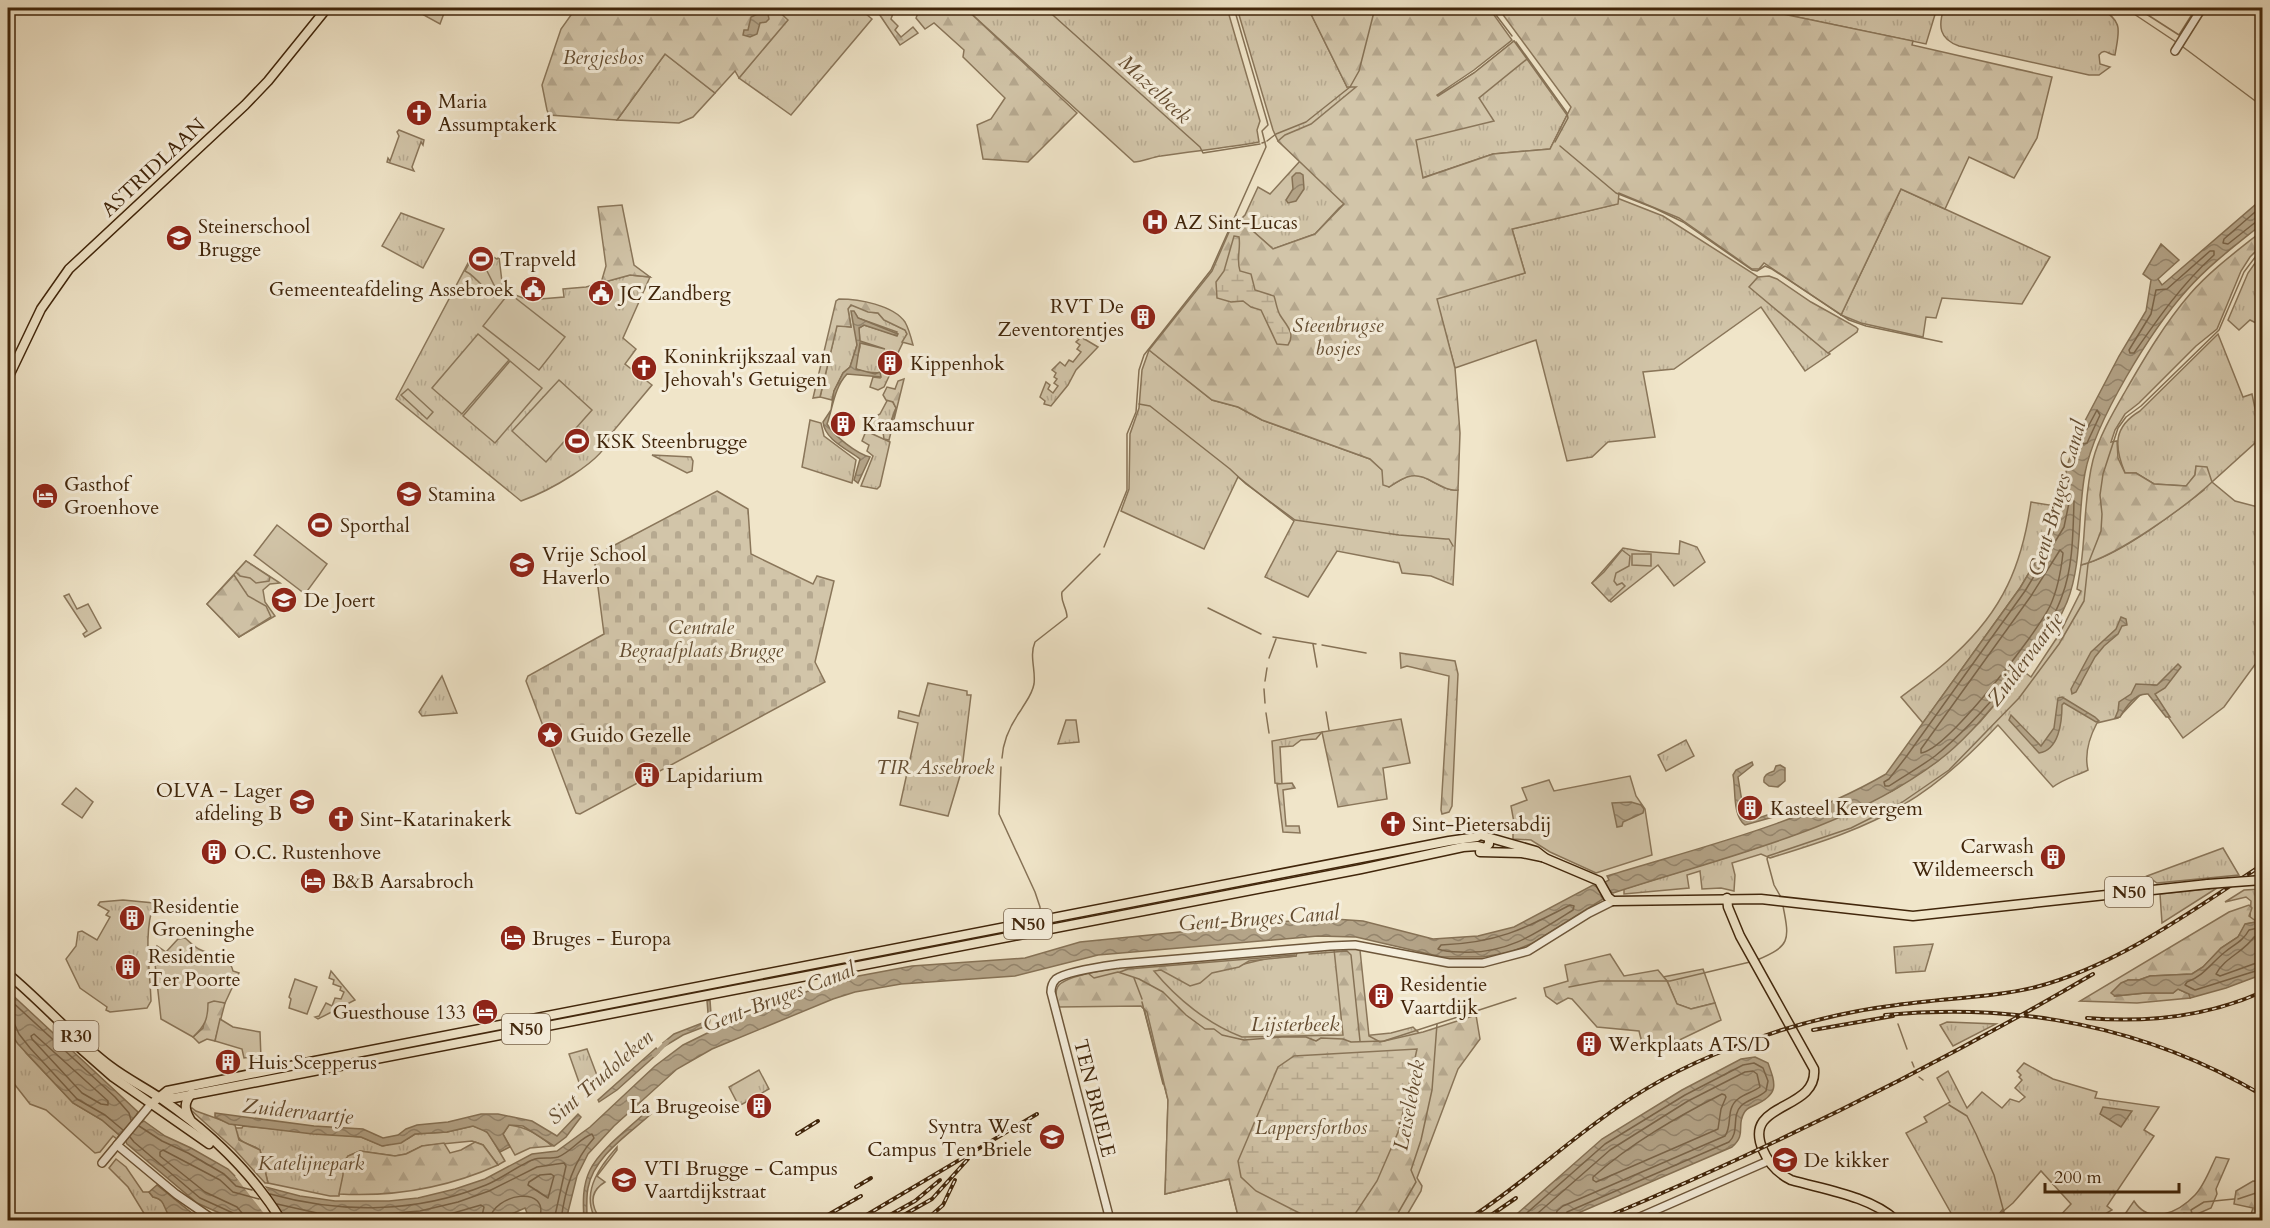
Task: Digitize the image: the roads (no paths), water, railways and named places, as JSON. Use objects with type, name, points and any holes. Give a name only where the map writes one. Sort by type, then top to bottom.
[{"type":"main road","name":"ASTRIDLAAN","points":[[8,378],[41,309],[69,269],[245,105],[327,8]]},
{"type":"main road","name":"N50","points":[[151,1104],[167,1091],[381,1054],[429,1048],[732,985],[889,949],[901,953],[933,951],[1354,869],[1379,862],[1450,851],[1477,842],[1483,834],[1488,842],[1545,858],[1588,875],[1601,885],[1613,901],[1731,898],[1782,901],[1913,916],[2262,880]]},
{"type":"main road","name":"N50","points":[[159,1097],[174,1098],[344,1064],[381,1054],[397,1045],[614,1003],[767,982],[1155,899],[1179,897],[1188,893],[1449,841],[1477,842]]},
{"type":"main road","name":"N50","points":[[1450,851],[1522,852],[1545,858]]},
{"type":"main road","points":[[1731,898],[1728,907],[1740,936],[1811,1064],[1814,1076],[1801,1097],[1772,1112],[1762,1123],[1759,1139],[1768,1161],[1791,1180],[1868,1203],[1889,1214],[1896,1221]]},
{"type":"main road","name":"R30","points":[[8,974],[104,1061],[192,1121],[266,1197],[281,1221]]},
{"type":"main road","name":"R30","points":[[8,980],[98,1065],[194,1132],[241,1171],[276,1221]]},
{"type":"main road","points":[[429,1048],[433,1038]]},
{"type":"main road","points":[[192,1121],[185,1107],[187,1099],[193,1093]]},
{"type":"street","points":[[2175,51],[2202,8]]},
{"type":"street","name":"TEN BRIELE","points":[[1110,1221],[1051,992],[1053,983],[1061,977],[1111,965],[1330,946],[1366,946],[1449,963],[1483,963],[1512,957],[1535,948],[1589,913],[1613,901]]},
{"type":"street","name":"N50","points":[[118,1146],[151,1104]]},
{"type":"street","points":[[104,1161],[111,1158],[118,1146],[176,1194],[214,1221]]},
{"type":"street","points":[[1634,1221],[1768,1161]]},
{"type":"water","points":[[762,12],[768,14],[769,19],[760,23],[757,34],[750,37],[743,35],[744,30],[748,30],[751,17]]},
{"type":"water","points":[[1296,173],[1303,175],[1304,189],[1296,201],[1288,203],[1286,200],[1293,189],[1292,177]]},
{"type":"water","points":[[2262,199],[2262,224],[2187,290],[2157,328],[2126,377],[2100,428],[2085,473],[2078,555],[2067,602],[2056,625],[2035,656],[1967,735],[1938,761],[1902,786],[1863,807],[1739,854],[1613,893],[1610,891],[1601,896],[1603,899],[1533,943],[1511,952],[1483,957],[1442,957],[1356,937],[1318,936],[1098,955],[1015,976],[901,984],[855,992],[712,1049],[677,1069],[614,1126],[588,1154],[577,1176],[566,1220],[524,1220],[527,1213],[525,1208],[498,1220],[235,1220],[197,1203],[102,1120],[73,1103],[13,1037],[8,1014],[8,991],[138,1112],[136,1116],[142,1122],[144,1121],[165,1136],[228,1169],[239,1180],[300,1196],[335,1201],[389,1201],[418,1198],[455,1189],[485,1179],[532,1154],[557,1151],[590,1127],[655,1066],[683,1045],[738,1018],[837,980],[912,966],[1025,958],[1080,942],[1320,918],[1363,921],[1433,939],[1478,936],[1514,927],[1593,885],[1597,887],[1609,880],[1607,876],[1785,821],[1853,792],[1886,774],[2020,588],[2058,524],[2067,466],[2077,436],[2119,356],[2146,311],[2151,280],[2143,274],[2161,244],[2179,260],[2158,279],[2162,285]]},
{"type":"water","points":[[851,311],[854,311],[858,318],[898,334],[897,336],[864,325],[859,328],[860,341],[885,349],[860,343],[856,369],[875,374],[880,372],[881,377],[847,374],[837,391],[827,424],[846,444],[870,457],[858,483],[854,480],[860,459],[832,439],[823,422],[831,410],[834,391],[843,373],[850,367],[857,345]]},
{"type":"water","points":[[2121,617],[2126,619],[2127,625],[2122,626],[2118,634],[2095,657],[2076,692],[2072,694],[2071,689],[2091,652],[2116,629]]},
{"type":"water","points":[[2178,664],[2181,667],[2165,688],[2155,694],[2170,717],[2166,717],[2148,694],[2143,694],[2128,705],[2120,717],[2115,718],[2119,702],[2131,694],[2136,684],[2157,685]]},
{"type":"water","points":[[2062,697],[2099,721],[2096,722],[2064,703],[2055,741],[2046,751],[2039,753],[2009,720],[2011,715],[2041,746],[2054,728],[2058,698]]},
{"type":"water","points":[[1752,762],[1753,765],[1738,777],[1745,820],[1750,821],[1776,812],[1777,816],[1745,825],[1736,808],[1733,775],[1736,770]]},
{"type":"water","points":[[1780,765],[1785,768],[1785,781],[1778,787],[1769,786],[1764,782],[1765,776]]},
{"type":"water","points":[[1631,802],[1641,805],[1644,809],[1643,813],[1617,827],[1612,803]]},
{"type":"water","points":[[2262,921],[2262,974],[2258,976],[2190,998],[2189,994],[2178,989],[2173,993],[2115,996],[2111,993],[2121,983],[2128,980],[2139,980],[2150,976],[2192,974],[2203,967],[2221,948],[2238,937],[2245,924]]},
{"type":"water","points":[[710,1000],[709,1025],[683,1035],[665,1046],[663,1043],[674,1034],[705,1022],[708,1013],[707,1001]]},
{"type":"water","points":[[656,1048],[659,1052],[656,1055],[617,1090],[599,1102],[598,1100]]},
{"type":"water","points":[[1755,1057],[1768,1063],[1774,1088],[1763,1101],[1745,1111],[1739,1138],[1732,1147],[1562,1220],[1510,1220],[1602,1139],[1682,1090],[1741,1059]]},
{"type":"water","points":[[2103,1107],[2132,1111],[2121,1127],[2100,1114]]},
{"type":"water","points":[[648,1110],[651,1114],[613,1147],[591,1176],[588,1188],[587,1220],[584,1220],[584,1189],[590,1170],[608,1146]]},
{"type":"water","points":[[215,1113],[314,1126],[363,1129],[383,1138],[398,1135],[417,1125],[448,1122],[481,1114],[498,1114],[532,1121],[557,1136],[578,1114],[581,1117],[566,1137],[554,1146],[523,1126],[509,1125],[503,1134],[510,1147],[500,1152],[487,1132],[473,1126],[447,1132],[415,1134],[401,1143],[382,1146],[361,1137],[229,1124],[215,1117]]},
{"type":"water","points":[[157,1185],[193,1214],[195,1220],[171,1219],[162,1202],[149,1192]]},
{"type":"waterway","name":"Mazelbeek","points":[[1045,8],[1200,147],[1203,153],[1260,144]]},
{"type":"waterway","points":[[1104,547],[1127,490],[1127,434],[1136,412],[1139,370],[1144,355],[1211,270],[1266,147],[1262,131],[1268,125],[1234,8]]},
{"type":"waterway","name":"Mazelbeek","points":[[1267,141],[1276,134],[1306,122],[1350,87],[1359,71],[1375,8]]},
{"type":"waterway","points":[[2125,8],[2176,42]]},
{"type":"waterway","points":[[2137,8],[2179,35],[2196,8]]},
{"type":"waterway","points":[[1493,11],[1512,36]]},
{"type":"waterway","points":[[1516,42],[1567,113],[1568,118],[1555,142]]},
{"type":"waterway","points":[[2183,47],[2262,106]]},
{"type":"waterway","points":[[1560,146],[1616,193],[1683,222],[1752,270],[1757,271],[1765,266],[1772,269],[1849,320],[1866,326],[1942,342]]},
{"type":"waterway","name":"Zuidervaartje","points":[[1782,899],[1774,885],[1768,856],[1851,828],[1901,803],[1949,770],[2019,698],[2059,644],[2084,601],[2088,564],[2101,531],[2100,495],[2103,474],[2118,428],[2126,417],[2141,406],[2219,330],[2244,272],[2262,248]]},
{"type":"waterway","points":[[1139,404],[1150,406],[1246,484],[1295,520],[1399,535],[1449,539],[1453,546]]},
{"type":"waterway","points":[[1002,758],[1008,732],[1033,688],[1035,642],[1067,617],[1062,592],[1100,554]]},
{"type":"waterway","points":[[1208,608],[1261,634]]},
{"type":"waterway","points":[[1273,637],[1316,644]]},
{"type":"waterway","points":[[1269,658],[1276,639]]},
{"type":"waterway","points":[[1313,644],[1317,667]]},
{"type":"waterway","points":[[1322,645],[1366,653]]},
{"type":"waterway","points":[[1265,681],[1267,668]]},
{"type":"waterway","points":[[1264,689],[1265,703]]},
{"type":"waterway","points":[[1326,712],[1329,730]]},
{"type":"waterway","points":[[1266,713],[1269,733]]},
{"type":"waterway","points":[[1001,767],[999,814],[1035,892],[1040,914]]},
{"type":"waterway","name":"Lijsterbeek","points":[[1757,960],[1776,951],[1785,941],[1787,927],[1783,906]]},
{"type":"waterway","points":[[1309,954],[1347,951],[1351,955],[1360,1041]]},
{"type":"waterway","points":[[1120,972],[1128,969],[1295,955]]},
{"type":"waterway","name":"Lijsterbeek","points":[[1569,987],[1600,981],[1670,981],[1750,962]]},
{"type":"waterway","name":"Lijsterbeek","points":[[1089,974],[1094,978],[1118,972],[1139,979],[1163,992],[1186,1015],[1205,1029],[1214,1029],[1222,1035],[1244,1040],[1306,1037],[1316,1041],[1321,1038],[1343,1039],[1351,1042],[1384,1041],[1516,998]]},
{"type":"waterway","points":[[1134,978],[1142,999]]},
{"type":"waterway","points":[[1142,1002],[1163,1084]]},
{"type":"waterway","name":"Leiselebeek","points":[[1394,1220],[1416,1182],[1411,1170],[1421,1140],[1432,1090],[1437,1024]]},
{"type":"waterway","name":"Lijsterbeek","points":[[1898,1024],[1907,1049]]},
{"type":"waterway","name":"Sint Trudoleken","points":[[654,1055],[667,1042]]},
{"type":"waterway","name":"Lijsterbeek","points":[[1912,1062],[1914,1067]]},
{"type":"waterway","name":"Lijsterbeek","points":[[1919,1077],[1923,1080]]},
{"type":"waterway","name":"Lijsterbeek","points":[[1949,1105],[1967,1116],[1976,1134],[1994,1175],[2006,1220]]},
{"type":"waterway","points":[[2238,1199],[2259,1192],[2262,1195]]},
{"type":"waterway","points":[[2194,1220],[2191,1210],[2204,1202],[2234,1199]]},
{"type":"waterway","name":"Leiselebeek","points":[[1994,1220],[2003,1209]]},
{"type":"railway","points":[[1467,1220],[1501,1197],[1613,1111],[1661,1080],[1696,1063],[1771,1033],[1833,1016],[1897,1005],[2019,991],[2066,978],[2154,935],[2262,865]]},
{"type":"railway","points":[[1599,1220],[1726,1165],[1850,1105],[1973,1042],[2093,974]]},
{"type":"railway","points":[[2087,1018],[2132,1020],[2198,1013],[2262,992]]},
{"type":"railway","points":[[1885,1015],[1984,1012],[2080,1025],[2127,1036],[2173,1052],[2262,1095]]},
{"type":"railway","points":[[1813,1030],[1893,1016]]},
{"type":"railway","points":[[858,1220],[1037,1114]]},
{"type":"railway","points":[[797,1134],[818,1121]]},
{"type":"railway","points":[[895,1220],[932,1199],[968,1159]]},
{"type":"railway","points":[[856,1187],[871,1178]]},
{"type":"railway","points":[[881,1220],[915,1201],[940,1180]]},
{"type":"railway","points":[[926,1220],[943,1205],[955,1180]]},
{"type":"railway","points":[[819,1220],[861,1196]]},
{"type":"railway","points":[[1484,1220],[1516,1198]]},
{"type":"railway","points":[[741,1220],[747,1217]]},
{"type":"place","name":"Maria Assumptakerk","points":[[419,113]]},
{"type":"place","name":"AZ Sint-Lucas","points":[[1155,222]]},
{"type":"place","name":"Steinerschool Brugge","points":[[179,238]]},
{"type":"place","name":"Trapveld","points":[[481,259]]},
{"type":"place","name":"Gemeenteafdeling Assebroek","points":[[533,289]]},
{"type":"place","name":"JC Zandberg","points":[[601,293]]},
{"type":"place","name":"RVT De Zeventorentjes","points":[[1143,317]]},
{"type":"place","name":"Kippenhok","points":[[890,363]]},
{"type":"place","name":"Koninkrijkszaal van Jehovah's Getuigen","points":[[644,368]]},
{"type":"place","name":"Kraamschuur","points":[[843,424]]},
{"type":"place","name":"KSK Steenbrugge","points":[[577,441]]},
{"type":"place","name":"Stamina","points":[[409,494]]},
{"type":"place","name":"Gasthof Groenhove","points":[[45,496]]},
{"type":"place","name":"Sporthal","points":[[320,525]]},
{"type":"place","name":"Vrije School Haverlo","points":[[522,565]]},
{"type":"place","name":"De Joert","points":[[284,600]]},
{"type":"place","name":"Guido Gezelle","points":[[550,735]]},
{"type":"place","name":"Lapidarium","points":[[647,775]]},
{"type":"place","name":"OLVA - Lager afdeling B","points":[[302,802]]},
{"type":"place","name":"Kasteel Kevergem","points":[[1750,808]]},
{"type":"place","name":"Sint-Katarinakerk","points":[[341,819]]},
{"type":"place","name":"Sint-Pietersabdij","points":[[1393,824]]},
{"type":"place","name":"O.C. Rustenhove","points":[[214,852]]},
{"type":"place","name":"Carwash Wildemeersch","points":[[2053,857]]},
{"type":"place","name":"B&B Aarsabroch","points":[[313,881]]},
{"type":"place","name":"Residentie Groeninghe","points":[[132,918]]},
{"type":"place","name":"Bruges - Europa","points":[[513,938]]},
{"type":"place","name":"Residentie Ter Poorte","points":[[128,967]]},
{"type":"place","name":"Residentie Vaartdijk","points":[[1381,996]]},
{"type":"place","name":"Guesthouse 133","points":[[485,1012]]},
{"type":"place","name":"Werkplaats ATS/D","points":[[1589,1044]]},
{"type":"place","name":"Huis Scepperus","points":[[228,1062]]},
{"type":"place","name":"La Brugeoise","points":[[759,1106]]},
{"type":"place","name":"Syntra West Campus Ten Briele","points":[[1052,1137]]},
{"type":"place","name":"De kikker","points":[[1785,1160]]},
{"type":"place","name":"VTI Brugge - Campus Vaartdijkstraat","points":[[624,1180]]},
{"type":"park label","name":"Bergjesbos","points":[[603,57]]},
{"type":"park label","name":"Steenbrugse bosjes","points":[[1338,336]]},
{"type":"park label","name":"Centrale Begraafplaats Brugge","points":[[701,638]]},
{"type":"park label","name":"TIR Assebroek","points":[[935,767]]},
{"type":"park label","name":"Lappersfortbos","points":[[1311,1127]]},
{"type":"park label","name":"Katelijnepark","points":[[311,1163]]},
{"type":"water label","name":"Gent-Bruges Canal","points":[[2057,498]]},
{"type":"water label","name":"Gent-Bruges Canal","points":[[1259,918]]},
{"type":"water label","name":"Gent-Bruges Canal","points":[[779,997]]}]
